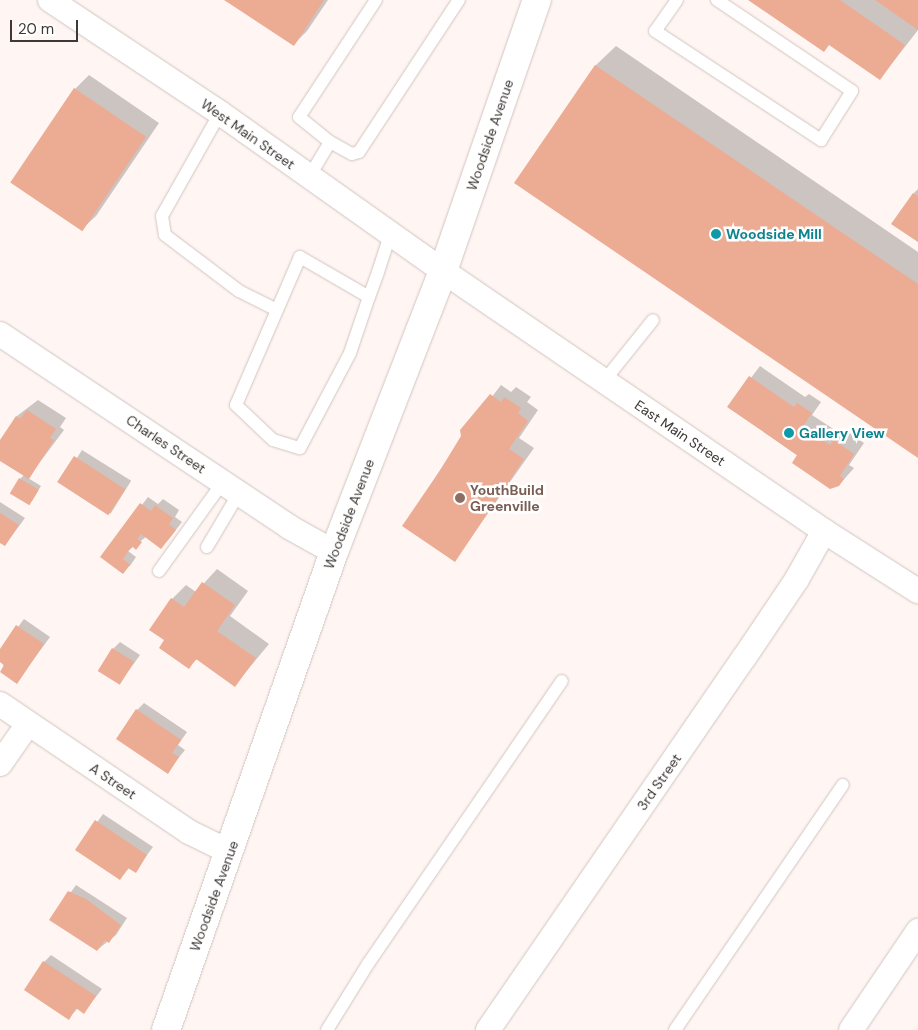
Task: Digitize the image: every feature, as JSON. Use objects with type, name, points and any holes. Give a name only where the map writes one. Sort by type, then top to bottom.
[{"type":"street","name":"West Main Street","points":[[50,0],[220,112],[308,177],[443,271]]},
{"type":"street","name":"Woodside Avenue","points":[[166,1030],[334,552],[443,271],[536,0]]},
{"type":"street","name":"East Main Street","points":[[443,271],[824,531],[918,591]]},
{"type":"street","name":"Charles Street","points":[[0,334],[289,527],[334,552]]},
{"type":"street","name":"3rd Street","points":[[488,1030],[744,658],[797,579],[824,531]]},
{"type":"street","name":"A Street","points":[[0,704],[189,832],[230,852]]},
{"type":"street","points":[[0,764],[28,724]]},
{"type":"street","points":[[851,1030],[918,931]]},
{"type":"lane","points":[[376,0],[300,111],[299,117],[330,142],[352,154],[359,152],[458,0]]},
{"type":"lane","points":[[677,0],[655,31],[821,140],[852,91],[717,0]]},
{"type":"lane","points":[[220,112],[162,216],[166,235],[240,291],[275,309]]},
{"type":"lane","points":[[308,177],[330,142]]},
{"type":"lane","points":[[370,297],[300,258],[275,309],[236,405],[273,440],[300,448],[350,353],[370,297],[390,234]]},
{"type":"lane","points":[[604,381],[654,320]]},
{"type":"lane","points":[[207,547],[231,488]]},
{"type":"lane","points":[[159,571],[231,488]]},
{"type":"lane","points":[[327,1030],[368,964],[562,681]]},
{"type":"lane","points":[[675,1030],[843,785]]},
{"type":"building","points":[[224,0],[324,0],[294,46]]},
{"type":"building","points":[[748,0],[840,0],[905,45],[880,80],[829,45],[824,52]]},
{"type":"building","points":[[875,0],[918,0],[918,30]]},
{"type":"building","name":"Woodside Mill","points":[[595,65],[918,284],[918,458],[514,183]]},
{"type":"building","points":[[74,88],[146,137],[82,231],[10,183]]},
{"type":"building","points":[[913,193],[918,196],[918,242],[891,224]]},
{"type":"building","name":"Gallery View","points":[[749,376],[794,407],[797,403],[812,413],[803,426],[830,445],[834,440],[854,454],[840,476],[844,479],[839,486],[830,489],[792,463],[797,455],[727,407]]},
{"type":"building","name":"YouthBuild Greenville","points":[[490,394],[501,402],[504,397],[521,408],[518,413],[528,421],[509,449],[524,459],[455,562],[402,526],[461,436],[460,430]]},
{"type":"building","points":[[27,410],[56,429],[50,438],[54,440],[29,479],[0,461],[0,440],[16,416],[20,419]]},
{"type":"building","points":[[74,456],[125,489],[108,515],[57,482]]},
{"type":"building","points":[[19,478],[39,490],[29,505],[10,493]]},
{"type":"building","points":[[140,503],[151,511],[155,505],[173,518],[169,524],[176,530],[161,549],[141,534],[137,539],[142,542],[136,550],[132,546],[123,559],[130,565],[123,574],[100,557]]},
{"type":"building","points":[[0,513],[19,525],[5,546],[0,543]]},
{"type":"building","points":[[202,582],[235,605],[217,631],[256,658],[235,687],[196,659],[189,669],[159,648],[164,640],[149,630],[171,598],[184,607]]},
{"type":"building","points":[[16,625],[44,644],[17,684],[0,672],[4,665],[0,662],[0,649]]},
{"type":"building","points":[[112,648],[134,662],[120,685],[98,671]]},
{"type":"building","points":[[136,709],[181,740],[172,753],[179,757],[168,774],[116,739]]},
{"type":"building","points":[[95,820],[147,855],[136,873],[128,868],[120,880],[75,850]]},
{"type":"building","points":[[68,891],[86,899],[121,925],[109,943],[105,940],[97,951],[49,920]]},
{"type":"building","points":[[43,961],[96,996],[84,1014],[76,1008],[69,1020],[24,990]]},
{"type":"place","name":"Woodside Mill","points":[[716,234]]},
{"type":"place","name":"Gallery View","points":[[789,433]]},
{"type":"place","name":"YouthBuild Greenville","points":[[460,498]]}]
